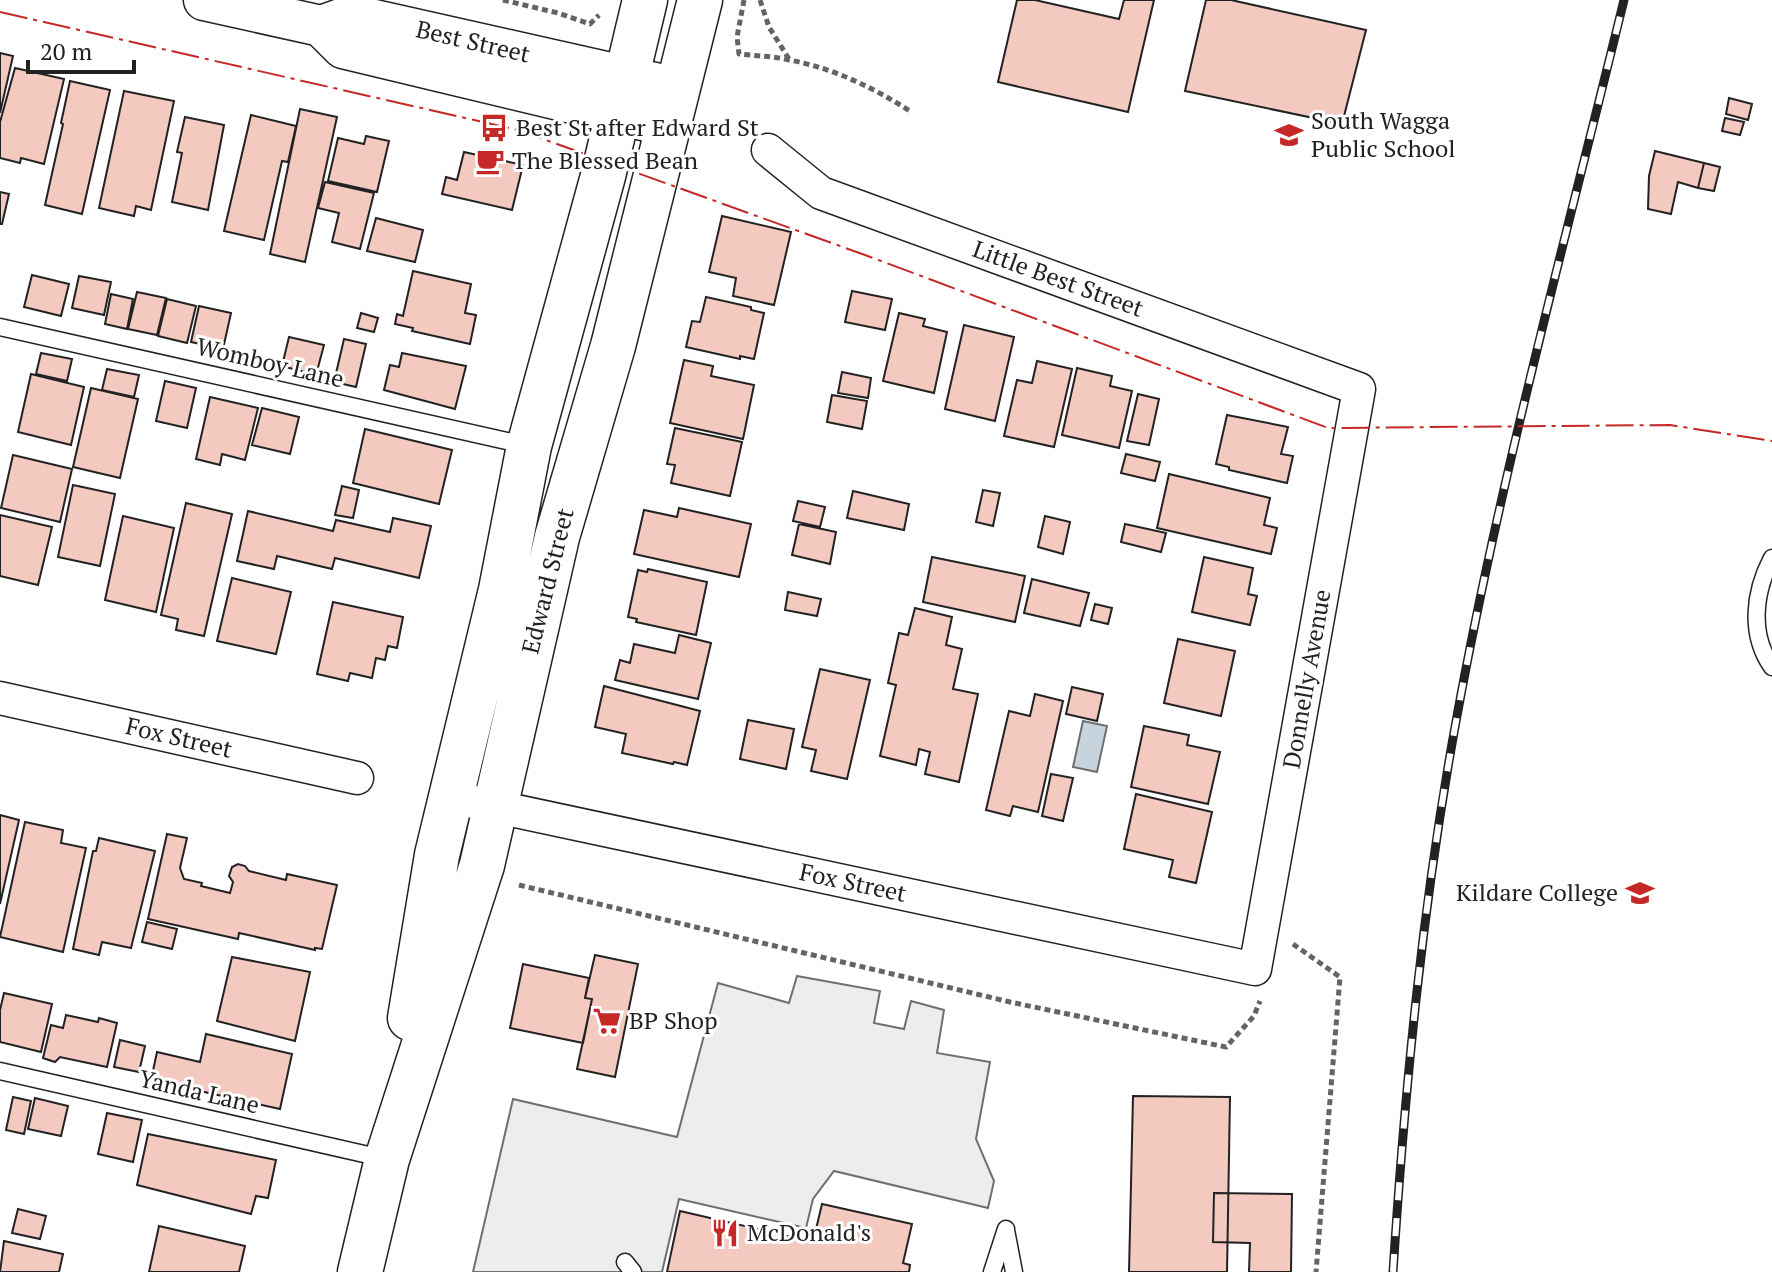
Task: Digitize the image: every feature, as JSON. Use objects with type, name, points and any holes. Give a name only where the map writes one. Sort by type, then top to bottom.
[{"type":"highway","name":"Edward Street","points":[[360,1272],[387,1159],[434,868],[501,590],[529,446],[645,0]]},
{"type":"highway","name":"Edward Street","points":[[387,1159],[482,865],[557,537],[613,346],[700,0]]},
{"type":"street","name":"Best Street","points":[[204,0],[321,26],[343,48],[673,107]]},
{"type":"street","name":"Little Best Street","points":[[768,150],[821,193],[1359,389]]},
{"type":"street","name":"Donnelly Avenue","points":[[1260,980],[1359,389]]},
{"type":"street","name":"Fox Street","points":[[0,698],[357,778]]},
{"type":"street","name":"Fox Street","points":[[451,797],[1260,980]]},
{"type":"lane","name":"Womboy Lane","points":[[0,327],[529,446]]},
{"type":"lane","points":[[1772,558],[1756,604],[1758,636],[1763,654],[1772,667]]},
{"type":"lane","name":"Yanda Lane","points":[[0,1071],[387,1159]]},
{"type":"lane","points":[[992,1272],[1006,1229],[1014,1272]]},
{"type":"path","name":"Best Street","points":[[503,0],[590,24],[599,15]]},
{"type":"path","points":[[744,0],[737,37],[739,54],[789,60],[837,73],[871,87],[910,111]]},
{"type":"path","points":[[760,0],[769,27],[789,60]]},
{"type":"path","points":[[519,885],[1010,1002],[1226,1047],[1254,1016],[1260,980]]},
{"type":"path","points":[[1284,945],[1293,944],[1340,977],[1316,1272]]},
{"type":"shaded area","points":[[1083,721],[1107,726],[1097,772],[1073,767]]},
{"type":"shaded area","points":[[797,976],[880,991],[874,1023],[904,1029],[911,1001],[944,1010],[937,1053],[990,1062],[976,1139],[994,1181],[988,1208],[834,1171],[813,1199],[806,1228],[679,1199],[662,1272],[473,1272],[513,1099],[677,1137],[718,983],[789,1003]]},
{"type":"building","points":[[1017,0],[1035,0],[1119,19],[1124,0],[1154,0],[1128,112],[998,82]]},
{"type":"building","points":[[1206,0],[1231,0],[1366,30],[1342,124],[1185,91]]},
{"type":"building","points":[[0,53],[13,56],[0,113]]},
{"type":"building","points":[[15,68],[64,79],[44,164],[21,158],[20,163],[0,158],[0,122]]},
{"type":"building","points":[[70,81],[110,90],[82,214],[45,205]]},
{"type":"building","points":[[124,91],[174,101],[151,210],[136,206],[134,216],[99,208]]},
{"type":"building","points":[[1729,98],[1752,104],[1748,120],[1726,114]]},
{"type":"building","points":[[300,109],[337,117],[305,262],[270,254]]},
{"type":"building","points":[[251,115],[296,126],[288,162],[282,161],[264,240],[224,231]]},
{"type":"building","points":[[185,117],[224,125],[208,210],[172,202],[182,153],[177,152]]},
{"type":"building","points":[[1725,118],[1744,122],[1740,135],[1722,131]]},
{"type":"building","points":[[366,136],[389,141],[377,192],[328,181],[338,138],[364,144]]},
{"type":"building","points":[[1655,151],[1704,163],[1698,188],[1678,182],[1671,214],[1648,209],[1649,176]]},
{"type":"building","points":[[464,152],[523,165],[512,210],[442,194],[446,177],[457,180]]},
{"type":"building","points":[[1704,163],[1720,167],[1714,191],[1698,188]]},
{"type":"building","points":[[325,182],[374,193],[360,249],[332,242],[339,213],[318,208]]},
{"type":"building","points":[[0,192],[9,194],[2,224],[0,224]]},
{"type":"building","points":[[722,216],[791,232],[774,305],[733,296],[736,278],[709,272]]},
{"type":"building","points":[[376,218],[423,230],[415,262],[367,251]]},
{"type":"building","points":[[413,271],[471,284],[465,313],[476,315],[470,344],[395,324],[397,314],[403,316]]},
{"type":"building","points":[[32,275],[69,284],[61,316],[24,307]]},
{"type":"building","points":[[79,276],[111,282],[104,315],[72,308]]},
{"type":"building","points":[[852,291],[892,299],[885,330],[845,322]]},
{"type":"building","points":[[137,292],[166,298],[157,335],[128,329]]},
{"type":"building","points":[[111,294],[133,299],[127,329],[105,324]]},
{"type":"building","points":[[706,297],[764,313],[754,359],[740,356],[740,359],[686,347],[692,321],[700,322]]},
{"type":"building","points":[[167,299],[196,306],[187,343],[158,336]]},
{"type":"building","points":[[199,306],[231,313],[223,349],[191,342]]},
{"type":"building","points":[[361,313],[378,318],[374,332],[357,328]]},
{"type":"building","points":[[899,313],[925,319],[923,326],[947,332],[934,393],[883,381]]},
{"type":"building","points":[[964,325],[1014,337],[995,421],[945,409]]},
{"type":"building","points":[[289,337],[324,345],[316,375],[282,366]]},
{"type":"building","points":[[344,339],[366,344],[356,387],[334,382]]},
{"type":"building","points":[[41,353],[72,359],[67,381],[36,374]]},
{"type":"building","points":[[402,353],[466,366],[455,409],[384,390],[390,365],[399,367]]},
{"type":"building","points":[[684,360],[713,366],[711,376],[754,385],[743,439],[670,423]]},
{"type":"building","points":[[1037,361],[1072,369],[1054,447],[1004,436],[1017,380],[1032,383]]},
{"type":"building","points":[[1077,368],[1112,376],[1110,386],[1132,391],[1119,448],[1062,435]]},
{"type":"building","points":[[107,369],[139,375],[134,397],[102,390]]},
{"type":"building","points":[[842,372],[871,378],[868,398],[838,393]]},
{"type":"building","points":[[31,374],[84,387],[71,445],[18,432]]},
{"type":"building","points":[[165,381],[196,388],[187,428],[156,421]]},
{"type":"building","points":[[91,388],[138,399],[120,478],[73,467]]},
{"type":"building","points":[[1138,394],[1159,399],[1149,445],[1127,441]]},
{"type":"building","points":[[832,395],[867,401],[862,429],[827,422]]},
{"type":"building","points":[[210,397],[258,408],[245,460],[222,454],[220,465],[196,459]]},
{"type":"building","points":[[262,408],[299,417],[290,454],[252,445]]},
{"type":"building","points":[[1227,415],[1288,427],[1281,454],[1293,456],[1287,483],[1229,470],[1229,467],[1216,464]]},
{"type":"building","points":[[675,428],[742,442],[730,496],[671,483],[675,465],[667,464]]},
{"type":"building","points":[[365,429],[452,450],[439,504],[353,483]]},
{"type":"building","points":[[1126,454],[1160,462],[1155,481],[1121,473]]},
{"type":"building","points":[[13,455],[72,469],[60,522],[1,508]]},
{"type":"building","points":[[1169,474],[1270,498],[1264,525],[1277,528],[1271,554],[1157,528]]},
{"type":"building","points":[[73,485],[115,494],[100,566],[58,557]]},
{"type":"building","points":[[342,486],[359,490],[353,518],[335,515]]},
{"type":"building","points":[[983,490],[1000,493],[993,526],[976,522]]},
{"type":"building","points":[[853,491],[909,504],[904,530],[847,518]]},
{"type":"building","points":[[798,501],[825,507],[820,527],[793,521]]},
{"type":"building","points":[[186,503],[232,514],[204,636],[176,630],[178,619],[161,615]]},
{"type":"building","points":[[679,508],[751,524],[739,577],[634,554],[644,510],[677,517]]},
{"type":"building","points":[[248,511],[333,531],[336,520],[390,532],[393,518],[431,526],[419,578],[335,558],[332,569],[277,556],[274,569],[237,561]]},
{"type":"building","points":[[0,515],[52,527],[38,585],[0,576]]},
{"type":"building","points":[[123,516],[174,528],[156,612],[105,600]]},
{"type":"building","points":[[1045,516],[1070,522],[1063,554],[1038,547]]},
{"type":"building","points":[[799,524],[836,532],[830,564],[792,555]]},
{"type":"building","points":[[1125,524],[1166,533],[1161,552],[1121,542]]},
{"type":"building","points":[[932,557],[1025,576],[1015,622],[923,602]]},
{"type":"building","points":[[1204,557],[1253,568],[1248,594],[1257,596],[1250,625],[1192,612]]},
{"type":"building","points":[[648,569],[707,582],[696,635],[636,622],[637,619],[628,617],[638,570],[647,572]]},
{"type":"building","points":[[232,578],[291,592],[276,654],[217,641]]},
{"type":"building","points":[[1032,579],[1089,593],[1080,626],[1024,613]]},
{"type":"building","points":[[788,592],[821,599],[817,616],[785,610]]},
{"type":"building","points":[[333,602],[403,617],[397,648],[388,646],[385,660],[376,658],[372,678],[350,673],[348,681],[317,674]]},
{"type":"building","points":[[1095,604],[1112,608],[1108,624],[1091,620]]},
{"type":"building","points":[[915,608],[952,617],[946,645],[962,649],[953,689],[978,694],[959,782],[925,774],[930,752],[919,749],[916,765],[880,756],[896,685],[888,683],[899,633],[908,635]]},
{"type":"building","points":[[679,635],[711,643],[698,699],[615,680],[620,660],[630,663],[634,644],[675,653]]},
{"type":"building","points":[[1178,639],[1235,651],[1221,716],[1164,703]]},
{"type":"building","points":[[820,669],[870,680],[847,779],[811,771],[816,750],[802,747]]},
{"type":"building","points":[[604,686],[700,711],[687,765],[622,753],[626,734],[595,727]]},
{"type":"building","points":[[1072,687],[1103,694],[1097,721],[1066,714]]},
{"type":"building","points":[[1035,694],[1063,701],[1038,812],[1013,806],[1010,816],[986,810],[1009,711],[1030,716]]},
{"type":"building","points":[[748,720],[794,729],[786,769],[740,759]]},
{"type":"building","points":[[1144,726],[1189,735],[1187,745],[1220,752],[1208,804],[1131,787]]},
{"type":"building","points":[[1051,774],[1073,778],[1063,821],[1042,816]]},
{"type":"building","points":[[1136,794],[1212,812],[1196,883],[1169,877],[1173,860],[1124,849]]},
{"type":"building","points":[[0,815],[19,820],[0,904]]},
{"type":"building","points":[[25,822],[63,830],[61,843],[86,848],[63,952],[0,937]]},
{"type":"building","points":[[167,834],[187,838],[180,868],[184,879],[202,883],[201,886],[230,893],[233,882],[229,876],[232,867],[238,864],[249,871],[286,880],[287,874],[337,885],[322,949],[239,933],[238,939],[148,919]]},
{"type":"building","points":[[99,838],[155,851],[131,948],[102,942],[99,955],[73,949],[93,851],[96,851]]},
{"type":"building","points":[[147,922],[177,929],[172,949],[142,942]]},
{"type":"building","name":"BP Shop","points":[[595,955],[638,964],[615,1077],[577,1069],[592,999],[585,998]]},
{"type":"building","points":[[232,957],[310,972],[295,1041],[217,1021]]},
{"type":"building","points":[[523,964],[589,978],[585,998],[592,999],[583,1043],[510,1028]]},
{"type":"building","points":[[4,993],[52,1004],[41,1052],[0,1042],[0,1010]]},
{"type":"building","points":[[66,1015],[117,1023],[107,1067],[60,1057],[55,1062],[43,1058],[51,1025],[63,1028]]},
{"type":"building","points":[[206,1034],[292,1054],[280,1109],[151,1080],[157,1052],[200,1062]]},
{"type":"building","points":[[120,1040],[145,1046],[139,1072],[114,1067]]},
{"type":"building","points":[[1133,1096],[1230,1097],[1227,1272],[1129,1272]]},
{"type":"building","points":[[13,1097],[31,1101],[24,1134],[6,1130]]},
{"type":"building","points":[[35,1098],[68,1106],[61,1136],[28,1129]]},
{"type":"building","points":[[107,1113],[142,1120],[133,1162],[98,1154]]},
{"type":"building","points":[[148,1134],[276,1160],[268,1198],[256,1196],[251,1214],[137,1185]]},
{"type":"building","points":[[1214,1193],[1292,1194],[1291,1272],[1249,1272],[1250,1243],[1213,1242]]},
{"type":"building","name":"McDonald's","points":[[822,1204],[912,1224],[903,1263],[910,1265],[909,1272],[667,1272],[680,1211],[813,1242]]},
{"type":"building","points":[[18,1209],[46,1216],[40,1239],[12,1233]]},
{"type":"building","points":[[159,1226],[245,1246],[239,1272],[149,1272]]},
{"type":"building","points":[[4,1241],[63,1254],[59,1272],[0,1272]]},
{"type":"railway","points":[[1393,1272],[1417,993],[1434,854],[1457,716],[1514,446],[1624,0]]},
{"type":"power","points":[[0,12],[518,130],[865,255],[1328,428],[1670,425],[1772,441]]},
{"type":"place","name":"Best St after Edward St","points":[[494,128]]},
{"type":"place","name":"South Wagga Public School","points":[[1289,135]]},
{"type":"place","name":"The Blessed Bean","points":[[490,161]]},
{"type":"place","name":"Kildare College","points":[[1640,893]]},
{"type":"place","name":"BP Shop","points":[[607,1021]]},
{"type":"place","name":"McDonald's","points":[[725,1233]]}]
